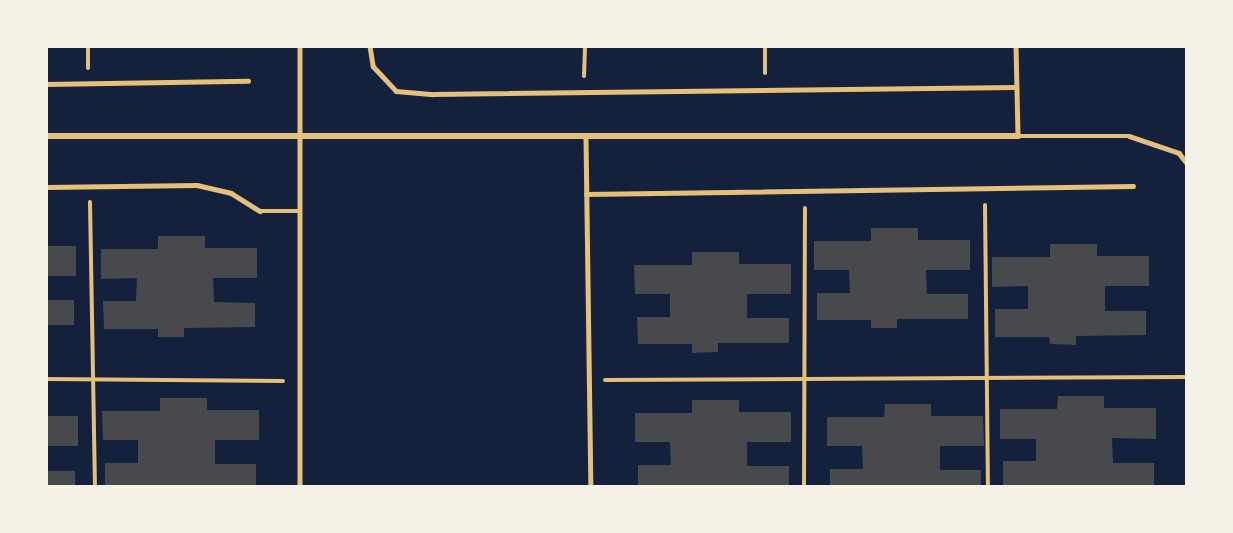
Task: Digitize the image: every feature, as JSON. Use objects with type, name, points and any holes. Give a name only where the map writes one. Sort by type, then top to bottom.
[{"type":"street","points":[[46,136],[301,140],[1018,136]]},
{"type":"lane","points":[[300,46],[300,486]]},
{"type":"lane","points":[[370,46],[373,66],[396,91],[583,92],[1016,87]]},
{"type":"lane","points":[[1016,46],[1018,136],[1129,136],[1179,153],[1186,162]]},
{"type":"lane","points":[[46,84],[248,81]]},
{"type":"lane","points":[[586,138],[591,486]]},
{"type":"lane","points":[[46,187],[197,185],[231,193],[260,211],[300,211]]},
{"type":"lane","points":[[586,194],[1133,186]]},
{"type":"path","points":[[583,92],[585,46]]},
{"type":"path","points":[[764,90],[765,46]]},
{"type":"path","points":[[90,187],[96,380],[95,486]]},
{"type":"path","points":[[985,189],[988,486]]},
{"type":"path","points":[[804,486],[805,191]]},
{"type":"path","points":[[589,380],[1186,377]]},
{"type":"path","points":[[46,379],[300,382]]},
{"type":"building","points":[[871,228],[918,228],[918,240],[970,240],[970,270],[926,270],[927,294],[968,294],[968,319],[897,319],[897,328],[871,328],[871,320],[817,320],[817,293],[850,293],[849,270],[814,270],[814,241],[871,241]]},
{"type":"building","points":[[158,236],[205,236],[205,248],[257,248],[257,278],[213,278],[214,302],[255,303],[255,327],[184,328],[184,337],[158,337],[158,329],[104,329],[103,301],[136,301],[137,278],[101,279],[101,249],[158,249]]},
{"type":"building","points":[[1050,244],[1097,244],[1097,256],[1149,256],[1149,286],[1105,286],[1105,311],[1146,311],[1146,335],[1076,336],[1076,345],[1050,344],[1049,337],[995,337],[995,309],[1028,309],[1028,286],[992,287],[992,257],[1050,257]]},
{"type":"building","points":[[46,246],[76,246],[76,276],[46,276]]},
{"type":"building","points":[[692,252],[739,252],[739,264],[791,264],[791,294],[747,294],[747,318],[789,318],[789,343],[718,343],[718,352],[692,353],[692,344],[638,344],[637,317],[670,317],[670,294],[635,294],[634,265],[692,265]]},
{"type":"building","points":[[46,300],[74,300],[74,325],[46,325]]},
{"type":"building","points":[[1058,396],[1104,396],[1104,408],[1156,408],[1156,439],[1112,438],[1113,463],[1154,463],[1154,486],[1003,486],[1003,461],[1036,461],[1036,439],[1000,439],[1000,409],[1057,409]]},
{"type":"building","points":[[160,398],[207,398],[207,410],[259,410],[259,440],[215,440],[215,464],[256,464],[256,486],[105,486],[105,463],[138,463],[138,440],[103,440],[102,411],[160,411]]},
{"type":"building","points":[[692,400],[739,400],[739,412],[791,412],[791,442],[747,442],[747,466],[789,466],[789,486],[638,486],[638,465],[671,465],[670,442],[635,442],[635,413],[692,413]]},
{"type":"building","points":[[885,404],[931,404],[931,416],[983,416],[984,446],[940,446],[940,470],[981,470],[981,486],[830,486],[830,469],[863,469],[862,446],[827,446],[827,417],[884,417]]},
{"type":"building","points":[[46,416],[78,416],[78,446],[46,446]]},
{"type":"building","points":[[46,471],[75,471],[75,486],[46,486]]}]
